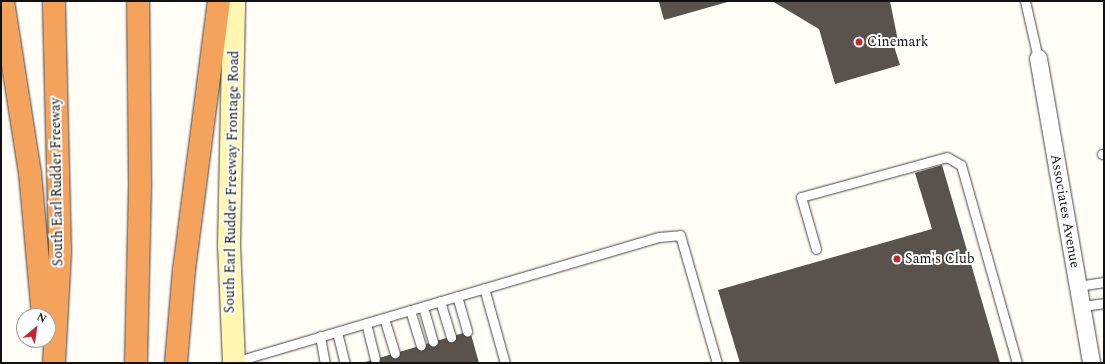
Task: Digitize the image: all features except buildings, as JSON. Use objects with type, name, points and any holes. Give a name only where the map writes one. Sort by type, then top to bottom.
[{"type":"highway","points":[[3,1],[30,173],[42,308]]},
{"type":"highway","name":"South Earl Rudder Freeway","points":[[54,1],[60,251],[54,363]]},
{"type":"highway","points":[[136,363],[140,182],[138,1]]},
{"type":"highway","points":[[176,363],[184,270],[219,1]]},
{"type":"highway","points":[[47,348],[50,363]]},
{"type":"main road","name":"South Earl Rudder Freeway Frontage Road","points":[[234,1],[229,246],[234,362]]},
{"type":"street","name":"Associates Avenue","points":[[1038,58],[1091,363]]},
{"type":"lane","points":[[1025,1],[1038,58]]},
{"type":"lane","points":[[816,249],[801,197],[947,157],[961,165],[1017,363]]},
{"type":"lane","points":[[234,362],[659,237],[680,236],[717,363]]},
{"type":"lane","points":[[1078,286],[1104,282]]},
{"type":"lane","points":[[484,288],[506,363]]},
{"type":"lane","points":[[457,296],[468,332]]},
{"type":"lane","points":[[440,302],[450,337]]},
{"type":"lane","points":[[1081,306],[1104,303]]},
{"type":"lane","points":[[423,307],[433,342]]},
{"type":"lane","points":[[410,310],[421,346]]},
{"type":"lane","points":[[384,318],[395,353]]},
{"type":"lane","points":[[366,323],[375,359]]},
{"type":"lane","points":[[336,332],[345,363]]},
{"type":"lane","points":[[320,336],[325,363]]},
{"type":"place","name":"Cinemark","points":[[859,42]]},
{"type":"place","name":"Sam's Club","points":[[897,259]]}]
